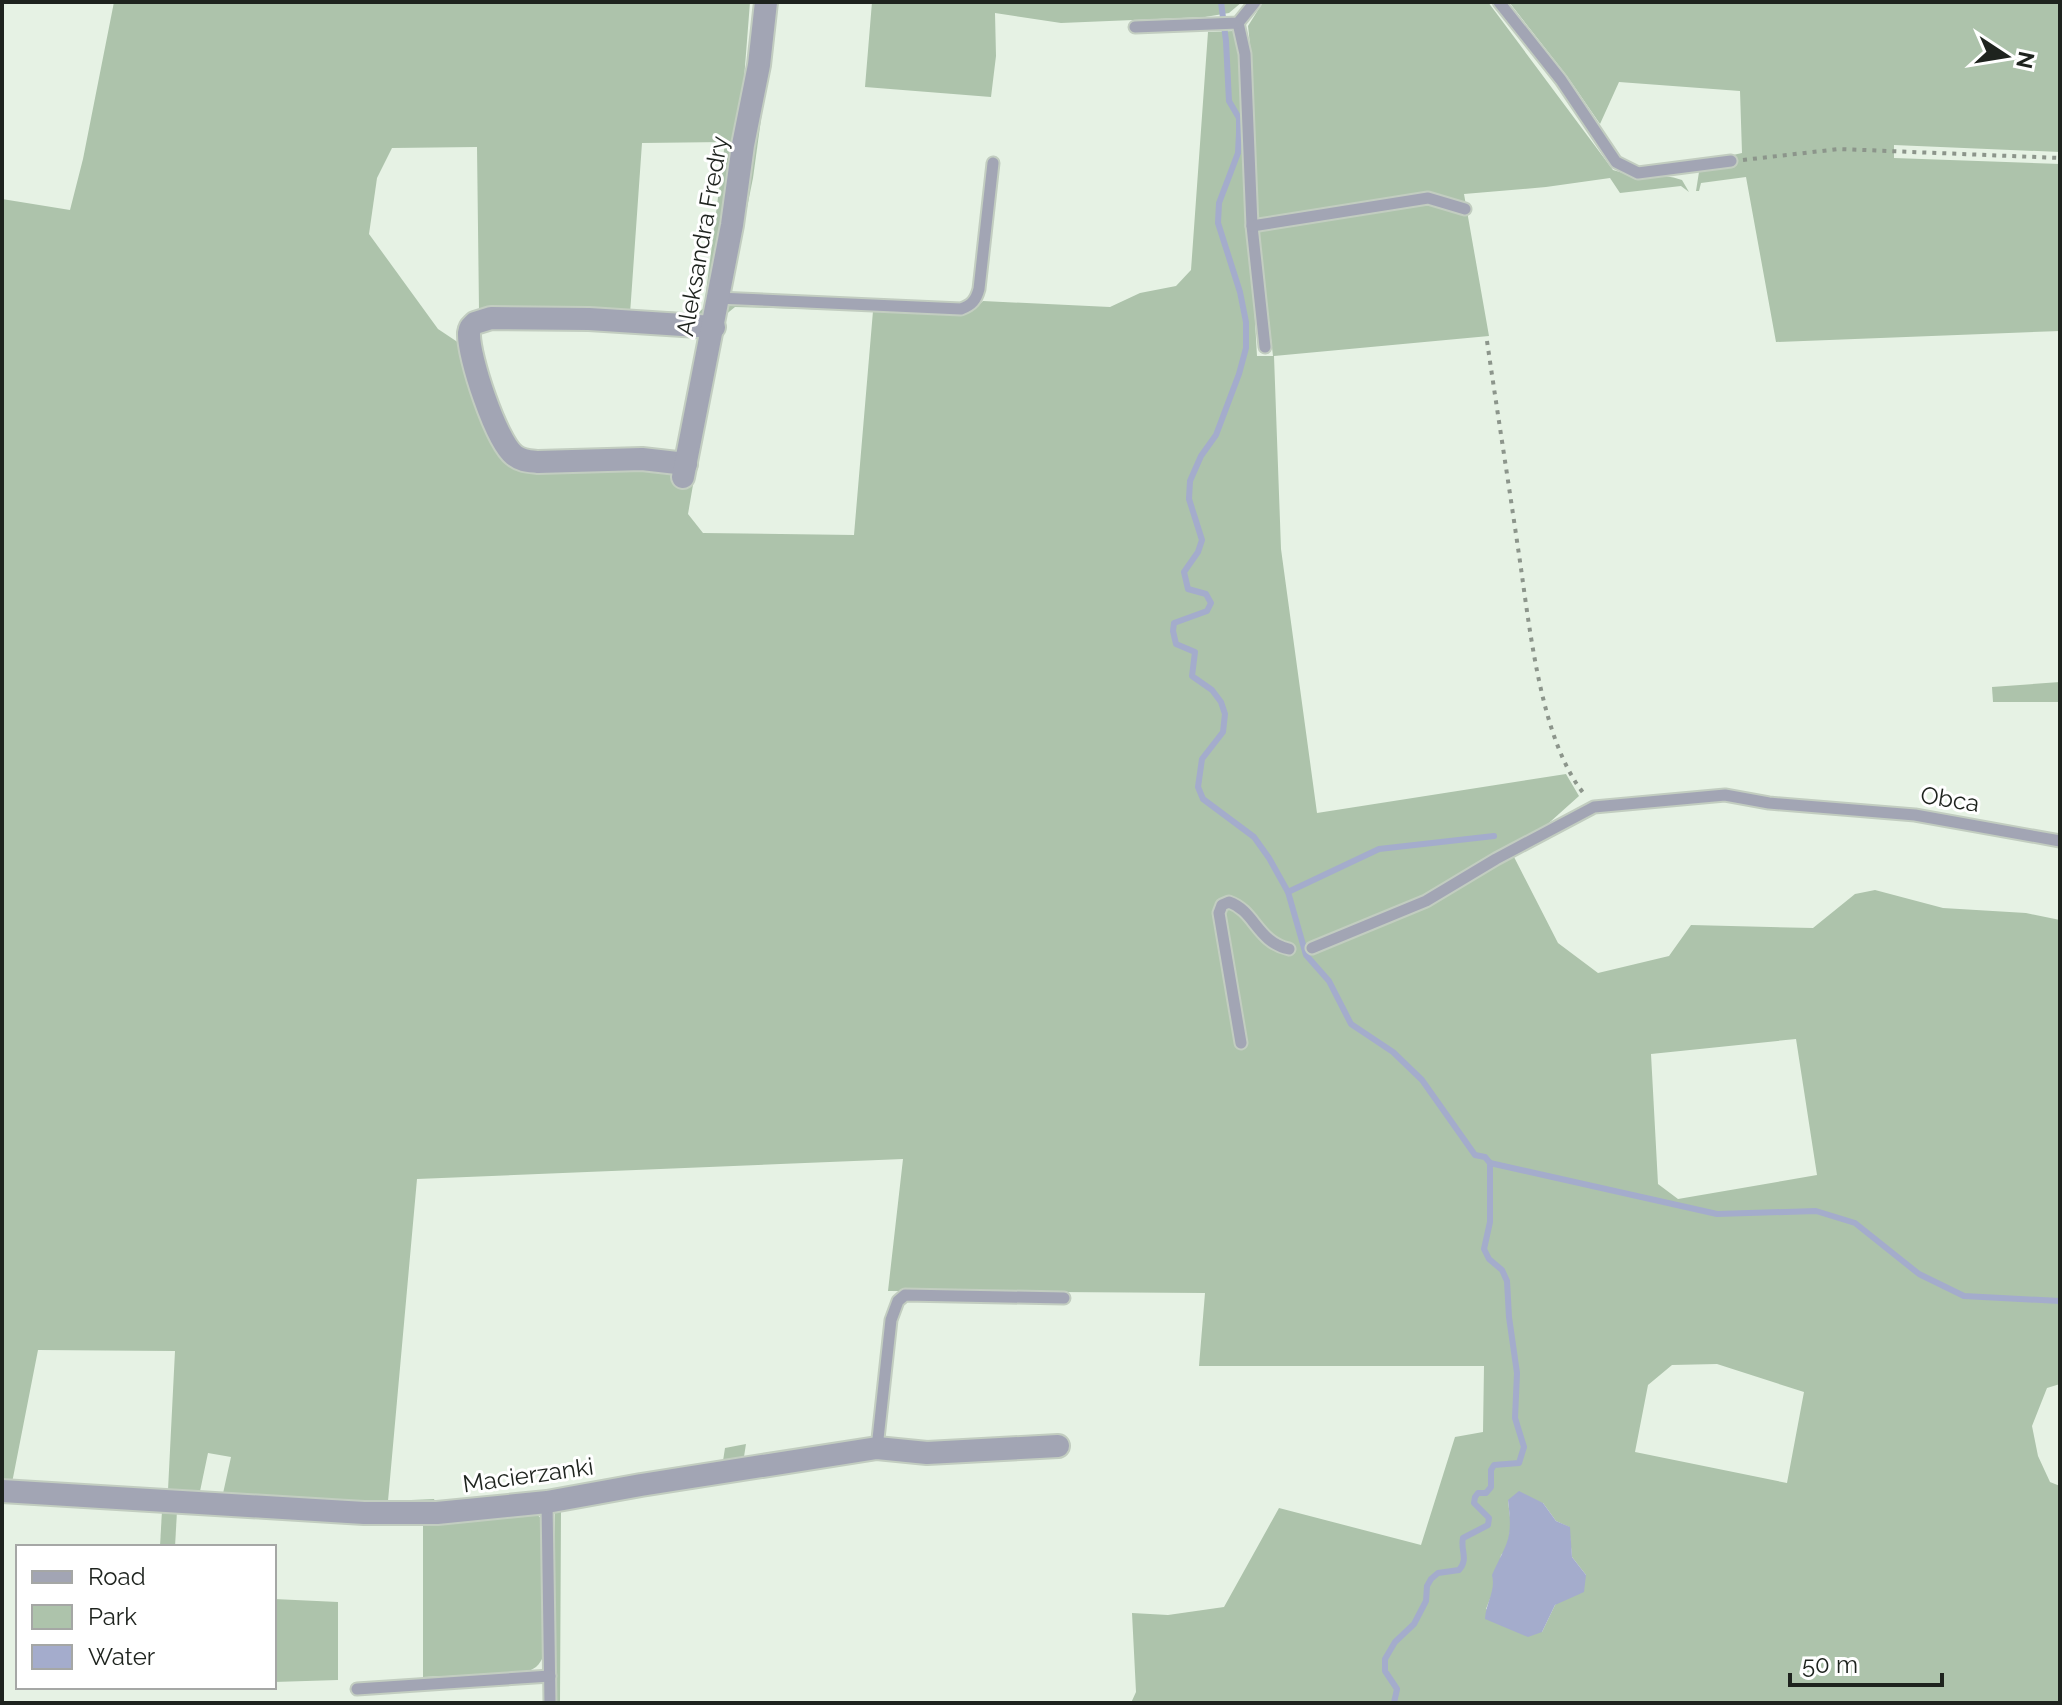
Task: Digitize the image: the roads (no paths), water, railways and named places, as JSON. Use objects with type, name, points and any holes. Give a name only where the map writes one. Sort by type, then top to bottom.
[{"type":"street","name":"Aleksandra Fredry","points":[[714,327],[589,319],[491,318],[475,323],[469,333],[493,422],[513,455],[523,461],[538,462],[642,459],[684,471],[714,327],[759,65],[766,2]]},
{"type":"street","name":"Macierzanki","points":[[2,1491],[364,1513],[437,1513],[547,1502],[654,1482],[877,1448],[927,1453],[1058,1446]]},
{"type":"lane","points":[[1135,27],[1233,23],[1255,2]]},
{"type":"lane","points":[[1499,2],[1561,80],[1616,162],[1638,173],[1731,161]]},
{"type":"lane","points":[[1233,23],[1245,54],[1252,226],[1265,347]]},
{"type":"lane","points":[[718,298],[961,309],[970,306],[979,289],[993,163]]},
{"type":"lane","points":[[1252,226],[1428,198],[1465,209]]},
{"type":"lane","name":"Obca","points":[[1312,948],[1426,901],[1496,859],[1594,807],[1725,795],[1769,803],[1915,815],[2060,841]]},
{"type":"lane","points":[[1241,1043],[1219,913],[1222,905],[1229,902],[1239,905],[1266,939],[1289,949]]},
{"type":"lane","points":[[877,1448],[891,1320],[898,1301],[905,1295],[1064,1298]]},
{"type":"lane","points":[[547,1502],[550,1703]]},
{"type":"lane","points":[[357,1689],[550,1676]]},
{"type":"water","points":[[1519,1491],[1543,1503],[1556,1521],[1570,1527],[1572,1557],[1586,1575],[1584,1592],[1555,1605],[1542,1632],[1528,1637],[1485,1619],[1493,1586],[1492,1575],[1509,1532],[1508,1500]]},
{"type":"waterway","points":[[1221,2],[1229,101],[1239,118],[1239,133],[1238,153],[1219,203],[1218,223],[1240,292],[1246,322],[1246,348],[1216,435],[1201,456],[1190,481],[1189,499],[1202,540],[1184,572],[1188,589],[1206,594],[1211,603],[1207,611],[1174,623],[1173,631],[1176,644],[1195,652],[1192,676],[1212,690],[1225,714],[1223,732],[1202,759],[1198,787],[1203,799],[1254,837],[1269,858],[1288,892],[1306,955],[1329,981],[1351,1024],[1393,1052],[1422,1080],[1475,1155],[1485,1157],[1490,1163],[1490,1222],[1484,1249],[1507,1281],[1517,1373],[1515,1418],[1524,1447],[1519,1463],[1494,1465],[1491,1487],[1486,1493],[1478,1493],[1474,1503],[1489,1518],[1488,1525],[1463,1538],[1464,1558],[1459,1570],[1438,1573],[1431,1579],[1426,1601],[1414,1624],[1395,1642],[1385,1659],[1385,1671],[1397,1689],[1394,1703]]},
{"type":"waterway","points":[[1288,892],[1379,849],[1494,836]]},
{"type":"waterway","points":[[1490,1163],[1717,1214],[1816,1211],[1855,1223],[1919,1274],[1964,1296],[2060,1301]]}]
